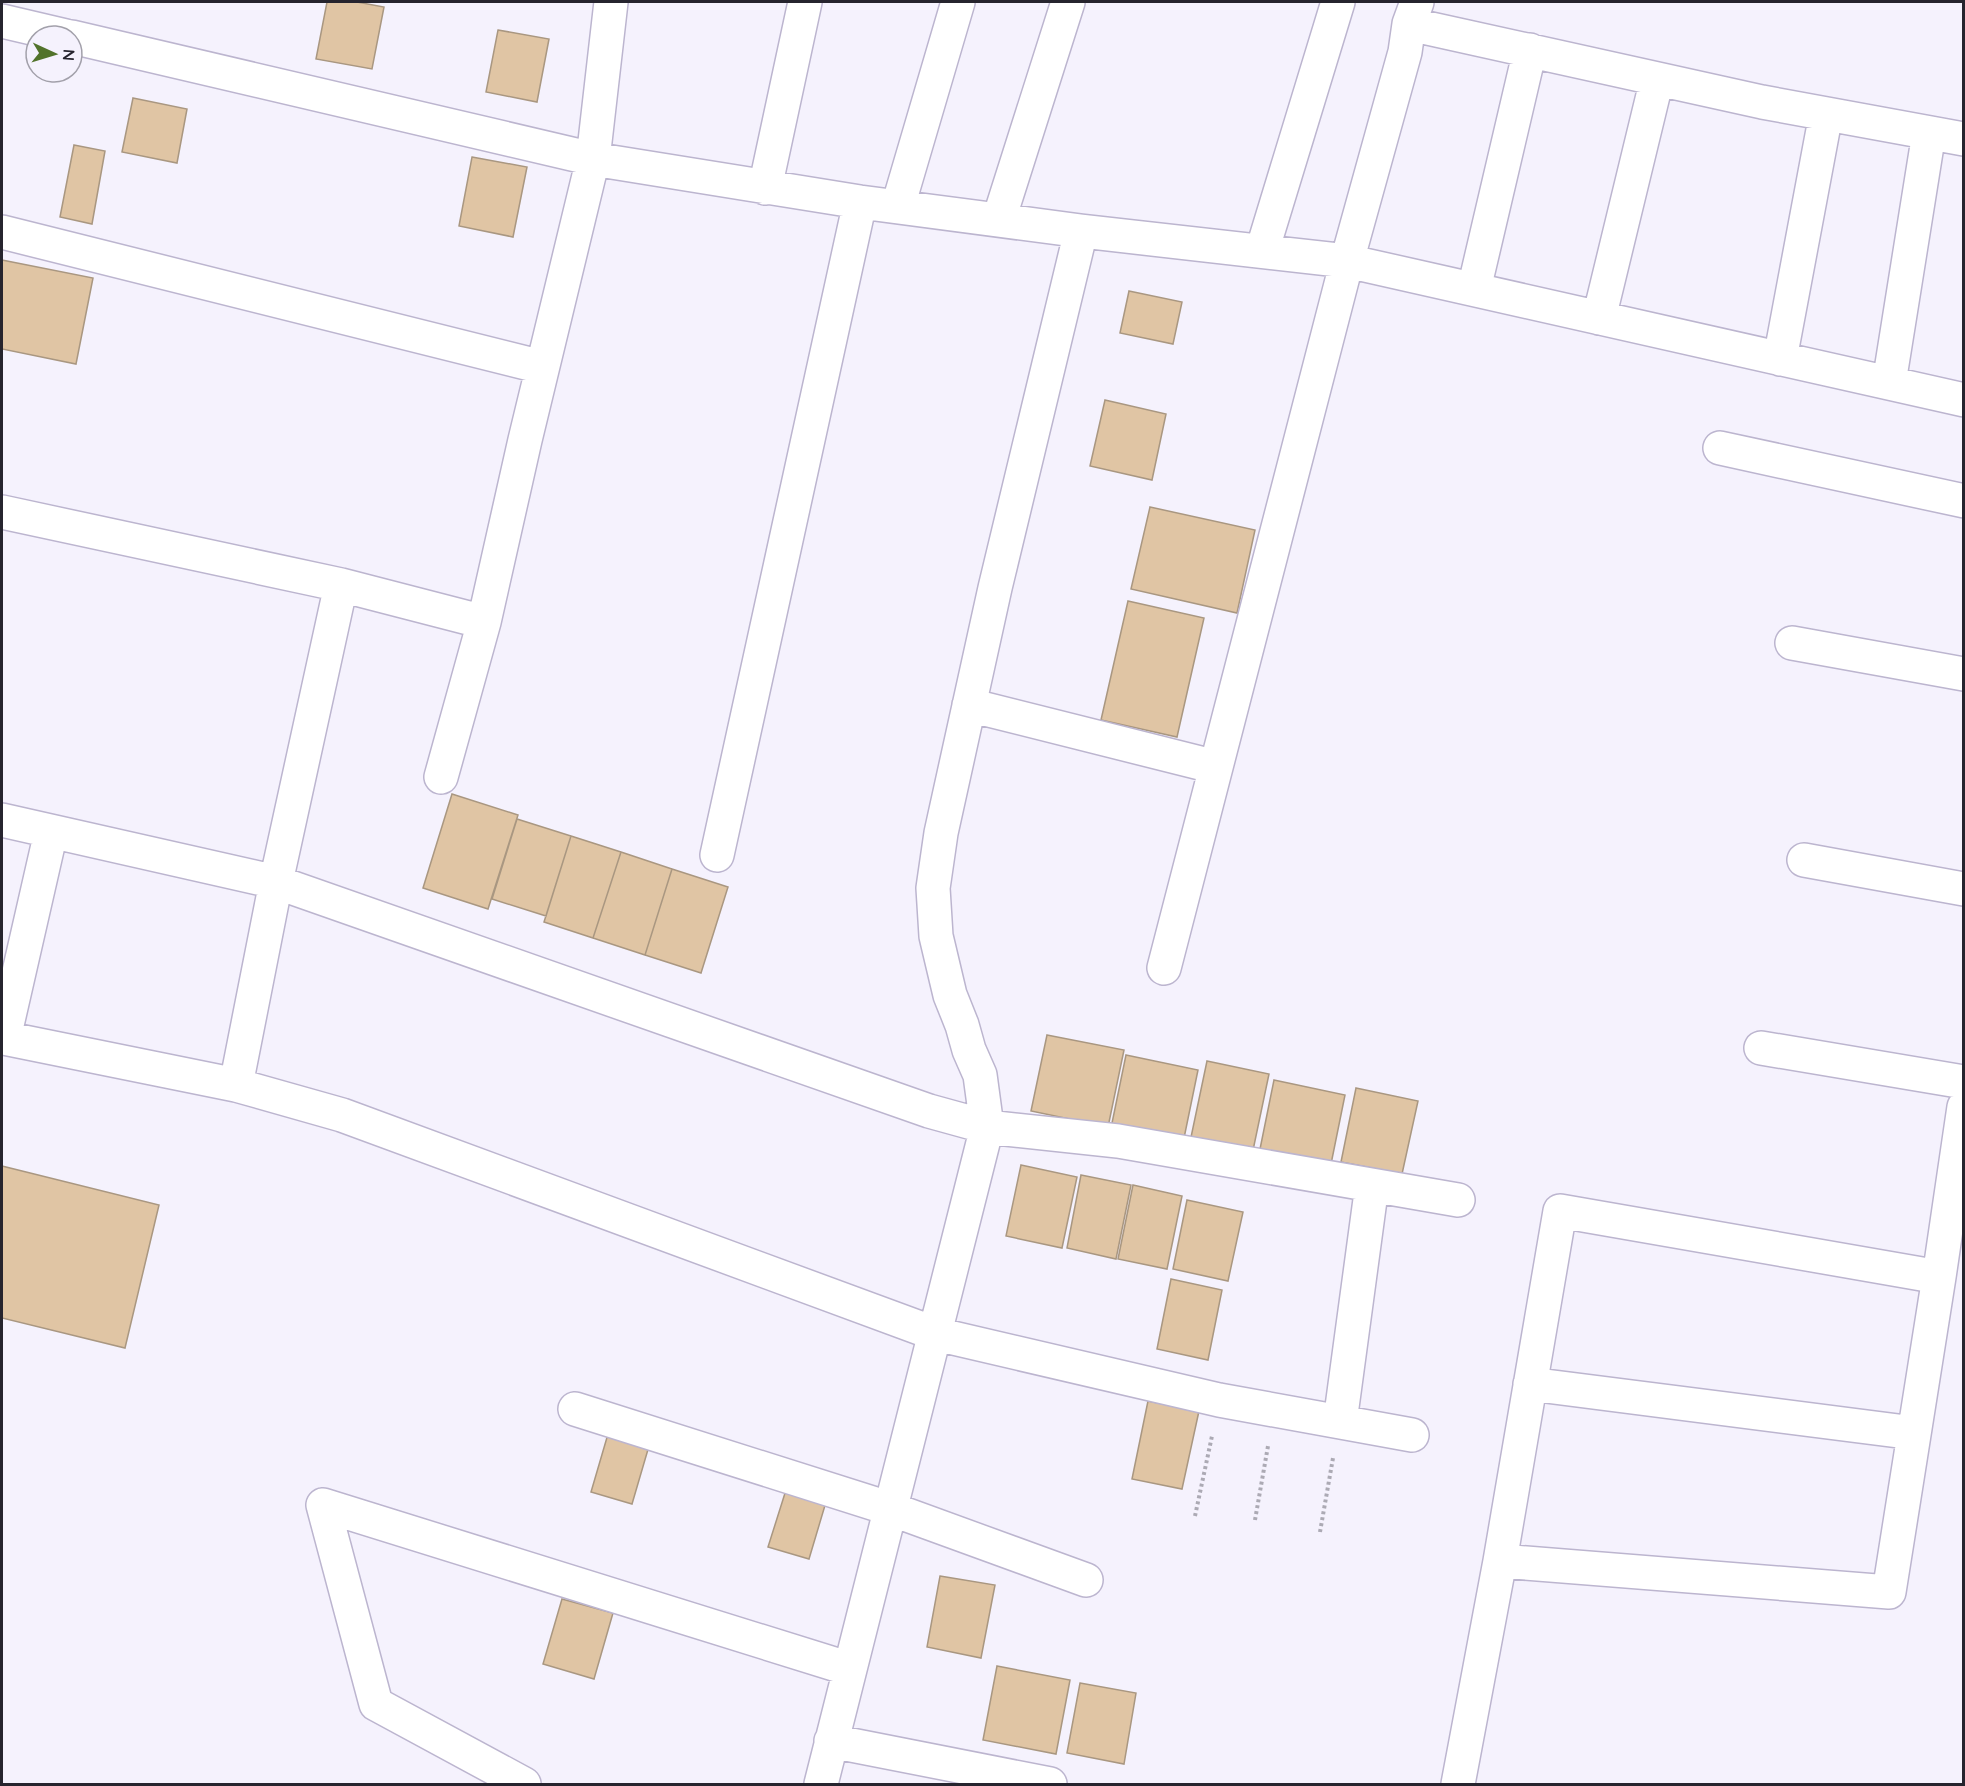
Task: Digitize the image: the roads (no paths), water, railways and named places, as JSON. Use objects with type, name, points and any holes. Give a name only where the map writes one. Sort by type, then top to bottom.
[{"type":"street","points":[[441,777],[484,621],[542,367],[593,159],[611,2]]},
{"type":"street","points":[[765,188],[805,2]]},
{"type":"street","points":[[898,206],[958,2]]},
{"type":"street","points":[[999,219],[1068,2]]},
{"type":"street","points":[[1262,251],[1338,2]]},
{"type":"street","points":[[1164,968],[1347,261],[1405,52],[1413,13],[1530,50],[1762,102],[1964,139]]},
{"type":"street","points":[[2,21],[24,26]]},
{"type":"street","points":[[84,40],[593,159],[860,202],[1081,231],[1347,261],[1964,400]]},
{"type":"street","points":[[1474,289],[1530,50]]},
{"type":"street","points":[[1599,318],[1657,79]]},
{"type":"street","points":[[1780,359],[1827,114]]},
{"type":"street","points":[[1889,383],[1929,133]]},
{"type":"street","points":[[717,855],[860,202]]},
{"type":"street","points":[[821,1785],[987,1127],[980,1075],[950,995],[936,936],[933,888],[941,833],[969,705],[1081,231]]},
{"type":"street","points":[[2,232],[542,367]]},
{"type":"street","points":[[1720,448],[1964,501]]},
{"type":"street","points":[[2,512],[341,585],[484,621]]},
{"type":"street","points":[[236,1085],[276,882],[341,585]]},
{"type":"street","points":[[1792,643],[1964,674]]},
{"type":"street","points":[[969,705],[1216,767]]},
{"type":"street","points":[[2,820],[276,882],[929,1111],[987,1127],[1118,1141],[1458,1200]]},
{"type":"street","points":[[51,832],[2,1038],[236,1085],[342,1115],[936,1334],[1220,1400],[1412,1436]]},
{"type":"street","points":[[1804,860],[1964,889]]},
{"type":"street","points":[[1761,1048],[1964,1082]]},
{"type":"street","points":[[1500,1561],[1889,1592],[1964,1107]]},
{"type":"street","points":[[1340,1422],[1372,1185]]},
{"type":"street","points":[[1458,1785],[1500,1561],[1560,1211],[1939,1277]]},
{"type":"street","points":[[1530,1384],[1914,1433]]},
{"type":"street","points":[[575,1409],[891,1509],[1086,1580]]},
{"type":"street","points":[[524,1785],[376,1704],[323,1505],[850,1669]]},
{"type":"street","points":[[831,1741],[1050,1785]]}]
